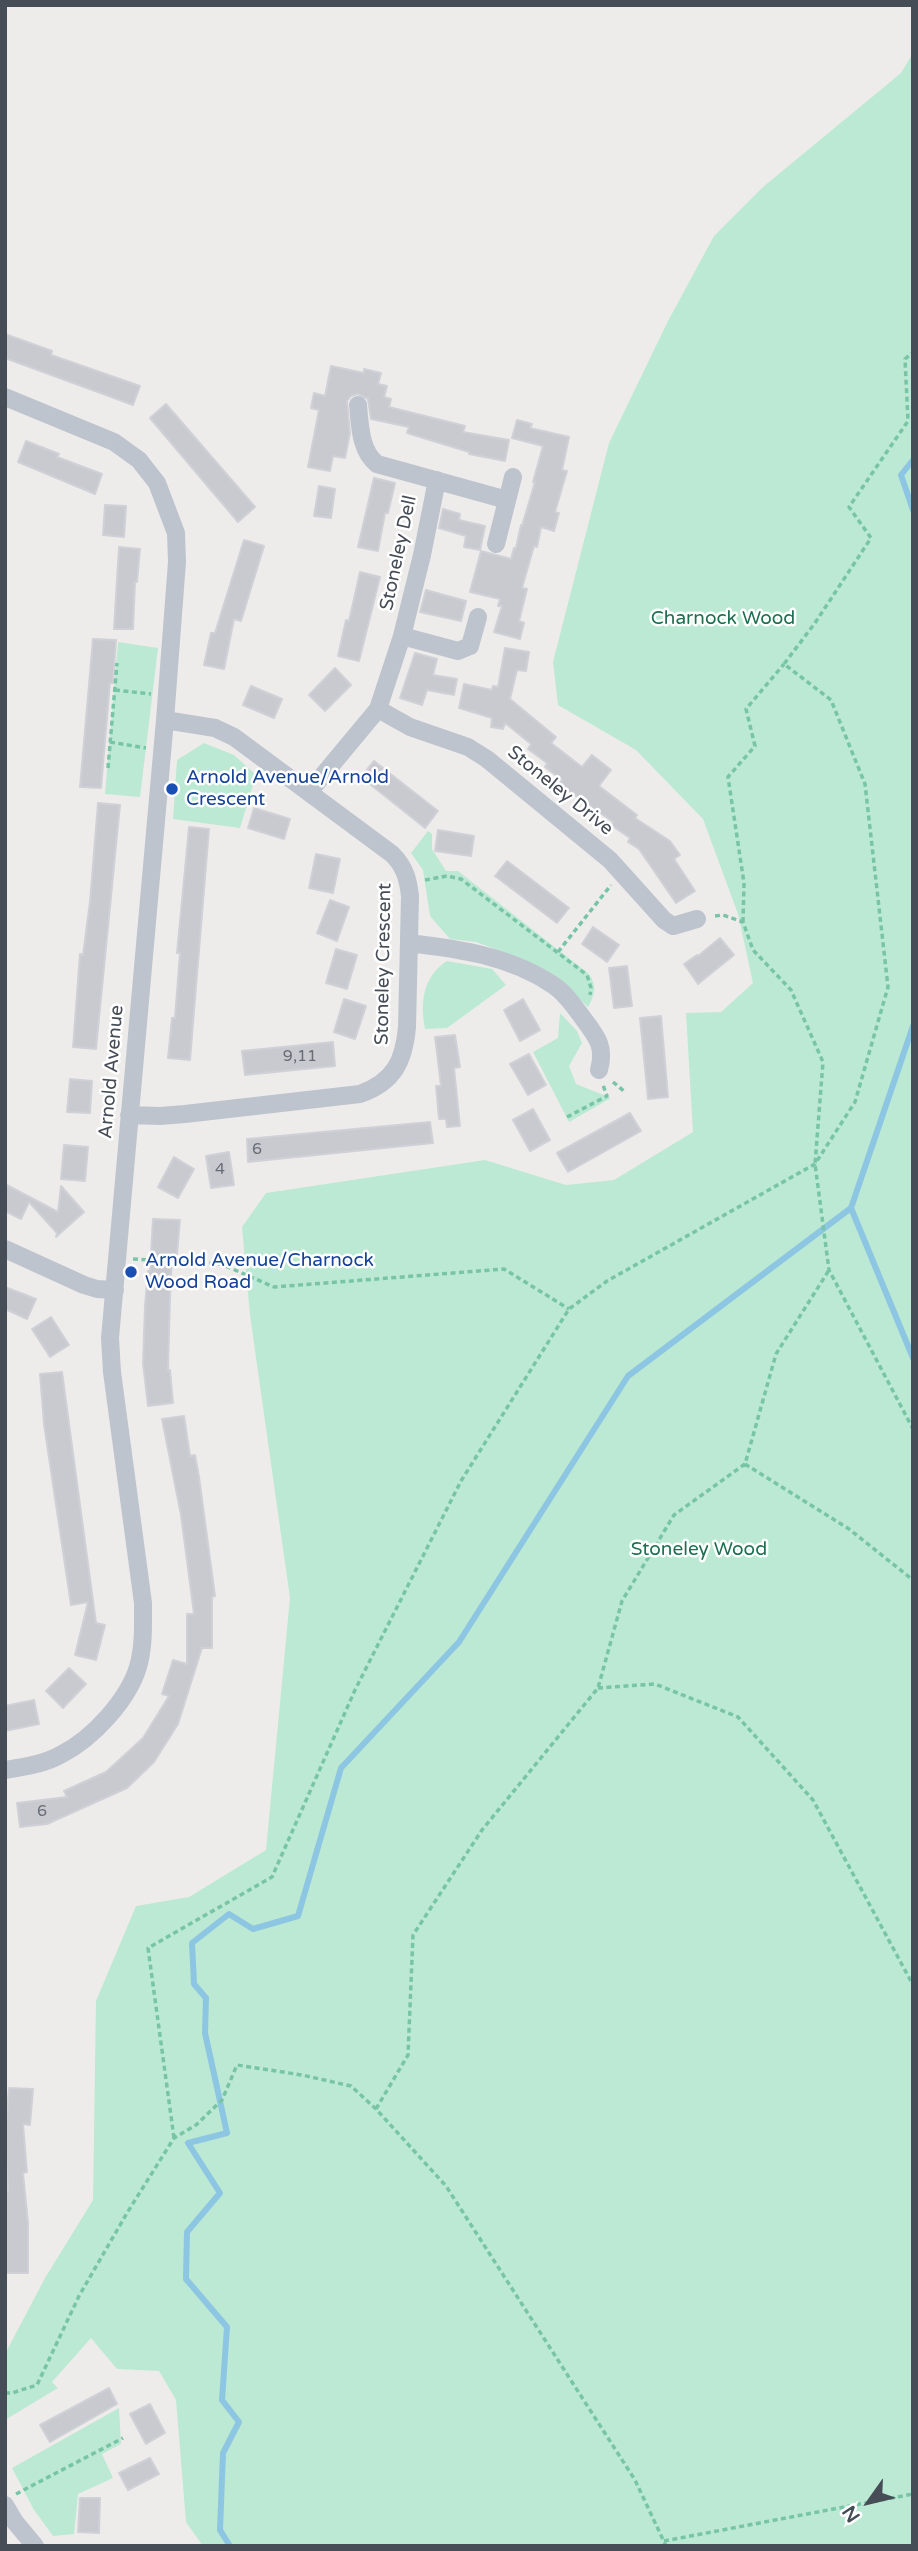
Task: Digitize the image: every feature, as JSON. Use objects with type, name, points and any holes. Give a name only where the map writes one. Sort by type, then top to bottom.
[{"type":"street","name":"Arnold Avenue","points":[[5,397],[114,442],[139,460],[157,483],[176,533],[177,562],[163,750],[110,1338],[112,1372],[143,1603],[144,1636],[138,1667],[129,1690],[111,1713],[86,1737],[62,1754],[34,1765],[5,1770]]},
{"type":"street","name":"Stoneley Dell","points":[[358,405],[360,431],[371,460],[377,464],[507,500]]},
{"type":"street","points":[[496,544],[513,477]]},
{"type":"street","name":"Stoneley Dell","points":[[309,792],[378,709],[402,636],[422,555],[436,480]]},
{"type":"street","name":"Stoneley Dell","points":[[402,636],[458,651],[470,646],[478,617]]},
{"type":"street","name":"Stoneley Drive","points":[[378,709],[410,727],[468,747],[487,759],[610,860],[664,920],[673,926],[697,919]]},
{"type":"street","name":"Stoneley Crescent","points":[[129,1115],[185,1114],[360,1094],[376,1088],[395,1070],[405,1045],[409,943],[408,883],[402,864],[393,854],[234,737],[215,728],[165,720]]},
{"type":"street","points":[[409,943],[471,951],[497,958],[555,986],[597,1036],[603,1056],[599,1070]]},
{"type":"street","points":[[5,1249],[97,1289],[115,1290]]},
{"type":"street","points":[[5,2505],[34,2546]]},
{"type":"path","points":[[913,352],[905,359],[908,421],[849,507],[870,538],[815,623],[746,709],[755,746],[729,777],[744,883],[743,922],[753,950],[791,990],[823,1062],[815,1164],[829,1270],[913,1429]]},
{"type":"path","points":[[108,768],[117,663]]},
{"type":"path","points":[[174,2138],[148,1948],[272,1877],[355,1690],[461,1481],[569,1309],[607,1281],[815,1164],[855,1102],[888,987],[865,784],[831,700],[784,664]]},
{"type":"path","points":[[115,690],[167,695]]},
{"type":"path","points":[[110,742],[163,750]]},
{"type":"path","points":[[558,952],[622,872]]},
{"type":"path","points":[[408,883],[447,876],[461,879],[587,975],[591,988],[589,998],[576,1009]]},
{"type":"path","points":[[697,919],[723,915],[743,922]]},
{"type":"path","points":[[567,1117],[607,1096],[599,1070]]},
{"type":"path","points":[[117,1258],[222,1264],[274,1287],[504,1269],[569,1309]]},
{"type":"path","points":[[376,2109],[408,2054],[413,1936],[482,1830],[598,1688],[622,1601],[674,1515],[745,1464],[776,1353],[829,1270]]},
{"type":"path","points":[[745,1464],[849,1529],[913,1580]]},
{"type":"path","points":[[598,1688],[655,1685],[738,1717],[813,1800],[913,1985]]},
{"type":"path","points":[[5,2393],[37,2385],[79,2296],[174,2138],[196,2125],[222,2100],[237,2065],[351,2086],[376,2109],[446,2186],[635,2480],[665,2543],[913,2494]]},
{"type":"path","points":[[5,2499],[123,2438]]},
{"type":"green space","points":[[913,53],[913,2546],[203,2546],[186,2522],[176,2400],[159,2371],[117,2369],[91,2338],[52,2382],[58,2388],[5,2420],[5,2354],[45,2278],[93,2200],[96,2001],[136,1906],[189,1897],[266,1850],[290,1598],[250,1315],[242,1227],[266,1193],[485,1160],[566,1185],[614,1180],[693,1132],[686,1013],[721,1012],[753,983],[738,914],[703,819],[636,750],[558,705],[553,662],[609,443],[668,321],[714,236],[763,187],[901,73]]},
{"type":"green space","points":[[118,642],[158,648],[140,797],[105,794]]},
{"type":"green space","points":[[204,743],[234,755],[256,775],[240,828],[173,819],[177,760]]},
{"type":"green space","points":[[428,831],[432,834],[432,849],[446,871],[458,871],[589,974],[594,990],[588,1007],[558,979],[523,959],[476,942],[450,939],[430,916],[423,870],[411,853]]},
{"type":"green space","points":[[447,961],[492,969],[506,985],[447,1028],[425,1029],[425,990],[433,974]]},
{"type":"green space","points":[[560,1013],[577,1031],[582,1043],[569,1066],[576,1084],[611,1098],[569,1122],[533,1052],[558,1038]]},
{"type":"green space","points":[[119,2408],[121,2444],[102,2454],[113,2478],[78,2494],[74,2534],[53,2536],[34,2510],[12,2468]]},
{"type":"building","points":[[5,334],[52,351],[51,355],[140,386],[133,405],[5,358]]},
{"type":"building","points":[[331,366],[364,373],[364,369],[381,373],[378,384],[387,386],[384,397],[391,399],[389,407],[465,426],[463,432],[509,440],[505,461],[469,454],[407,433],[409,427],[371,419],[368,399],[358,394],[347,401],[350,433],[345,458],[333,456],[330,471],[308,467],[319,410],[311,408],[314,393],[325,396]]},
{"type":"building","points":[[166,404],[255,507],[238,522],[150,418]]},
{"type":"building","points":[[517,420],[532,424],[530,428],[569,437],[562,470],[567,471],[555,512],[559,513],[554,531],[541,527],[537,547],[534,546],[522,588],[527,589],[519,621],[524,623],[520,639],[494,632],[502,606],[498,606],[500,599],[470,592],[481,551],[511,559],[535,482],[543,446],[512,438]]},
{"type":"building","points":[[26,441],[59,454],[57,457],[102,474],[95,494],[18,462]]},
{"type":"building","points":[[374,478],[395,483],[388,513],[385,513],[378,551],[358,547]]},
{"type":"building","points":[[319,486],[335,489],[331,518],[314,516]]},
{"type":"building","points":[[105,505],[126,506],[124,537],[103,535]]},
{"type":"building","points":[[443,509],[460,514],[459,520],[485,526],[480,550],[464,547],[466,536],[439,528]]},
{"type":"building","points":[[244,540],[264,546],[241,621],[234,619],[224,669],[204,665],[211,633],[215,633]]},
{"type":"building","points":[[119,547],[140,549],[135,582],[133,629],[114,629]]},
{"type":"building","points":[[360,572],[380,577],[359,661],[338,656]]},
{"type":"building","points":[[426,590],[466,601],[461,621],[420,612]]},
{"type":"building","points":[[93,639],[116,640],[101,788],[80,787]]},
{"type":"building","points":[[505,648],[529,652],[526,671],[517,670],[510,699],[556,737],[551,743],[582,767],[592,755],[611,770],[599,786],[637,815],[635,818],[670,841],[680,855],[674,859],[695,891],[676,903],[639,849],[628,842],[630,838],[611,825],[613,822],[559,784],[562,780],[545,767],[547,763],[528,749],[531,744],[505,723],[503,729],[491,727],[492,718],[459,708],[464,684],[492,690],[493,686],[498,687]]},
{"type":"building","points":[[415,653],[437,659],[433,675],[457,679],[454,695],[427,690],[422,705],[400,698]]},
{"type":"building","points":[[335,668],[351,685],[325,711],[309,695]]},
{"type":"building","points":[[251,686],[282,699],[274,718],[243,705]]},
{"type":"building","points":[[374,761],[438,811],[425,828],[361,777]]},
{"type":"building","points":[[98,803],[120,805],[96,1049],[73,1047],[80,954],[83,955],[90,902]]},
{"type":"building","points":[[254,808],[290,819],[284,839],[248,828]]},
{"type":"building","points":[[189,827],[209,829],[190,1060],[168,1058],[172,1018],[175,1018],[180,953],[177,953]]},
{"type":"building","points":[[438,830],[474,836],[471,856],[435,851]]},
{"type":"building","points":[[316,854],[340,859],[333,893],[309,888]]},
{"type":"building","points":[[507,861],[569,908],[557,923],[495,876]]},
{"type":"building","points":[[330,900],[349,907],[337,941],[317,933]]},
{"type":"building","points":[[593,927],[619,945],[607,962],[582,944]]},
{"type":"building","points":[[720,938],[734,955],[698,984],[684,964]]},
{"type":"building","points":[[336,949],[357,955],[347,989],[326,983]]},
{"type":"building","points":[[627,966],[632,1006],[614,1008],[609,968]]},
{"type":"building","points":[[344,999],[366,1006],[355,1039],[334,1032]]},
{"type":"building","points":[[523,999],[540,1030],[520,1041],[504,1010]]},
{"type":"building","points":[[661,1016],[668,1097],[648,1099],[640,1018]]},
{"type":"building","points":[[455,1035],[460,1067],[454,1068],[460,1126],[447,1127],[446,1119],[439,1119],[436,1086],[441,1086],[435,1037]]},
{"type":"building","points":[[333,1042],[335,1066],[245,1075],[242,1051]]},
{"type":"building","points":[[529,1054],[546,1085],[528,1095],[510,1064]]},
{"type":"building","points":[[70,1079],[92,1081],[90,1113],[67,1112]]},
{"type":"building","points":[[533,1109],[550,1140],[530,1151],[513,1120]]},
{"type":"building","points":[[630,1113],[641,1131],[568,1172],[557,1153]]},
{"type":"building","points":[[430,1122],[433,1143],[248,1162],[247,1139]]},
{"type":"building","points":[[64,1145],[88,1147],[85,1181],[61,1179]]},
{"type":"building","points":[[229,1152],[234,1185],[211,1188],[206,1156]]},
{"type":"building","points":[[174,1157],[194,1169],[178,1198],[158,1187]]},
{"type":"building","points":[[5,1184],[58,1212],[61,1186],[84,1212],[56,1237],[57,1233],[29,1202],[21,1219],[5,1211]]},
{"type":"building","points":[[153,1219],[180,1220],[177,1254],[172,1254],[170,1298],[168,1370],[173,1403],[148,1406],[143,1363]]},
{"type":"building","points":[[5,1287],[36,1299],[27,1319],[5,1309]]},
{"type":"building","points":[[51,1317],[69,1345],[50,1357],[32,1329]]},
{"type":"building","points":[[62,1372],[96,1623],[105,1625],[96,1660],[75,1655],[88,1602],[71,1605],[44,1424],[40,1374]]},
{"type":"building","points":[[184,1416],[190,1456],[195,1455],[199,1477],[215,1596],[212,1597],[212,1648],[202,1648],[178,1724],[154,1762],[127,1788],[47,1824],[20,1827],[17,1803],[67,1797],[64,1791],[106,1772],[143,1738],[169,1696],[162,1694],[173,1660],[187,1664],[187,1614],[194,1614],[181,1515],[162,1419]]},
{"type":"building","points":[[69,1668],[86,1684],[63,1708],[46,1691]]},
{"type":"building","points":[[34,1700],[39,1724],[5,1731],[5,1706]]},
{"type":"building","points":[[9,2088],[33,2089],[30,2125],[23,2124],[27,2172],[23,2173],[28,2223],[28,2273],[5,2273],[5,2191],[8,2191],[5,2133]]},
{"type":"building","points":[[109,2388],[117,2404],[50,2442],[40,2425]]},
{"type":"building","points":[[150,2404],[165,2433],[146,2444],[130,2414]]},
{"type":"building","points":[[150,2458],[159,2474],[128,2490],[119,2473]]},
{"type":"building","points":[[80,2498],[100,2498],[99,2533],[78,2532]]},
{"type":"waterway","points":[[913,460],[901,475],[913,510]]},
{"type":"waterway","points":[[230,2546],[220,2530],[223,2453],[239,2422],[222,2400],[227,2327],[186,2279],[187,2232],[220,2193],[188,2143],[227,2133],[205,2033],[206,1998],[194,1984],[192,1943],[229,1914],[253,1929],[298,1916],[341,1768],[459,1642],[628,1376],[851,1208],[913,1026]]},
{"type":"waterway","points":[[851,1208],[913,1358]]},
{"type":"place","name":"Arnold Avenue/Arnold Crescent","points":[[172,789]]},
{"type":"place","name":"Arnold Avenue/Charnock Wood Road","points":[[131,1272]]},
{"type":"park label","name":"Charnock Wood","points":[[723,619]]},
{"type":"park label","name":"Stoneley Wood","points":[[699,1550]]}]
